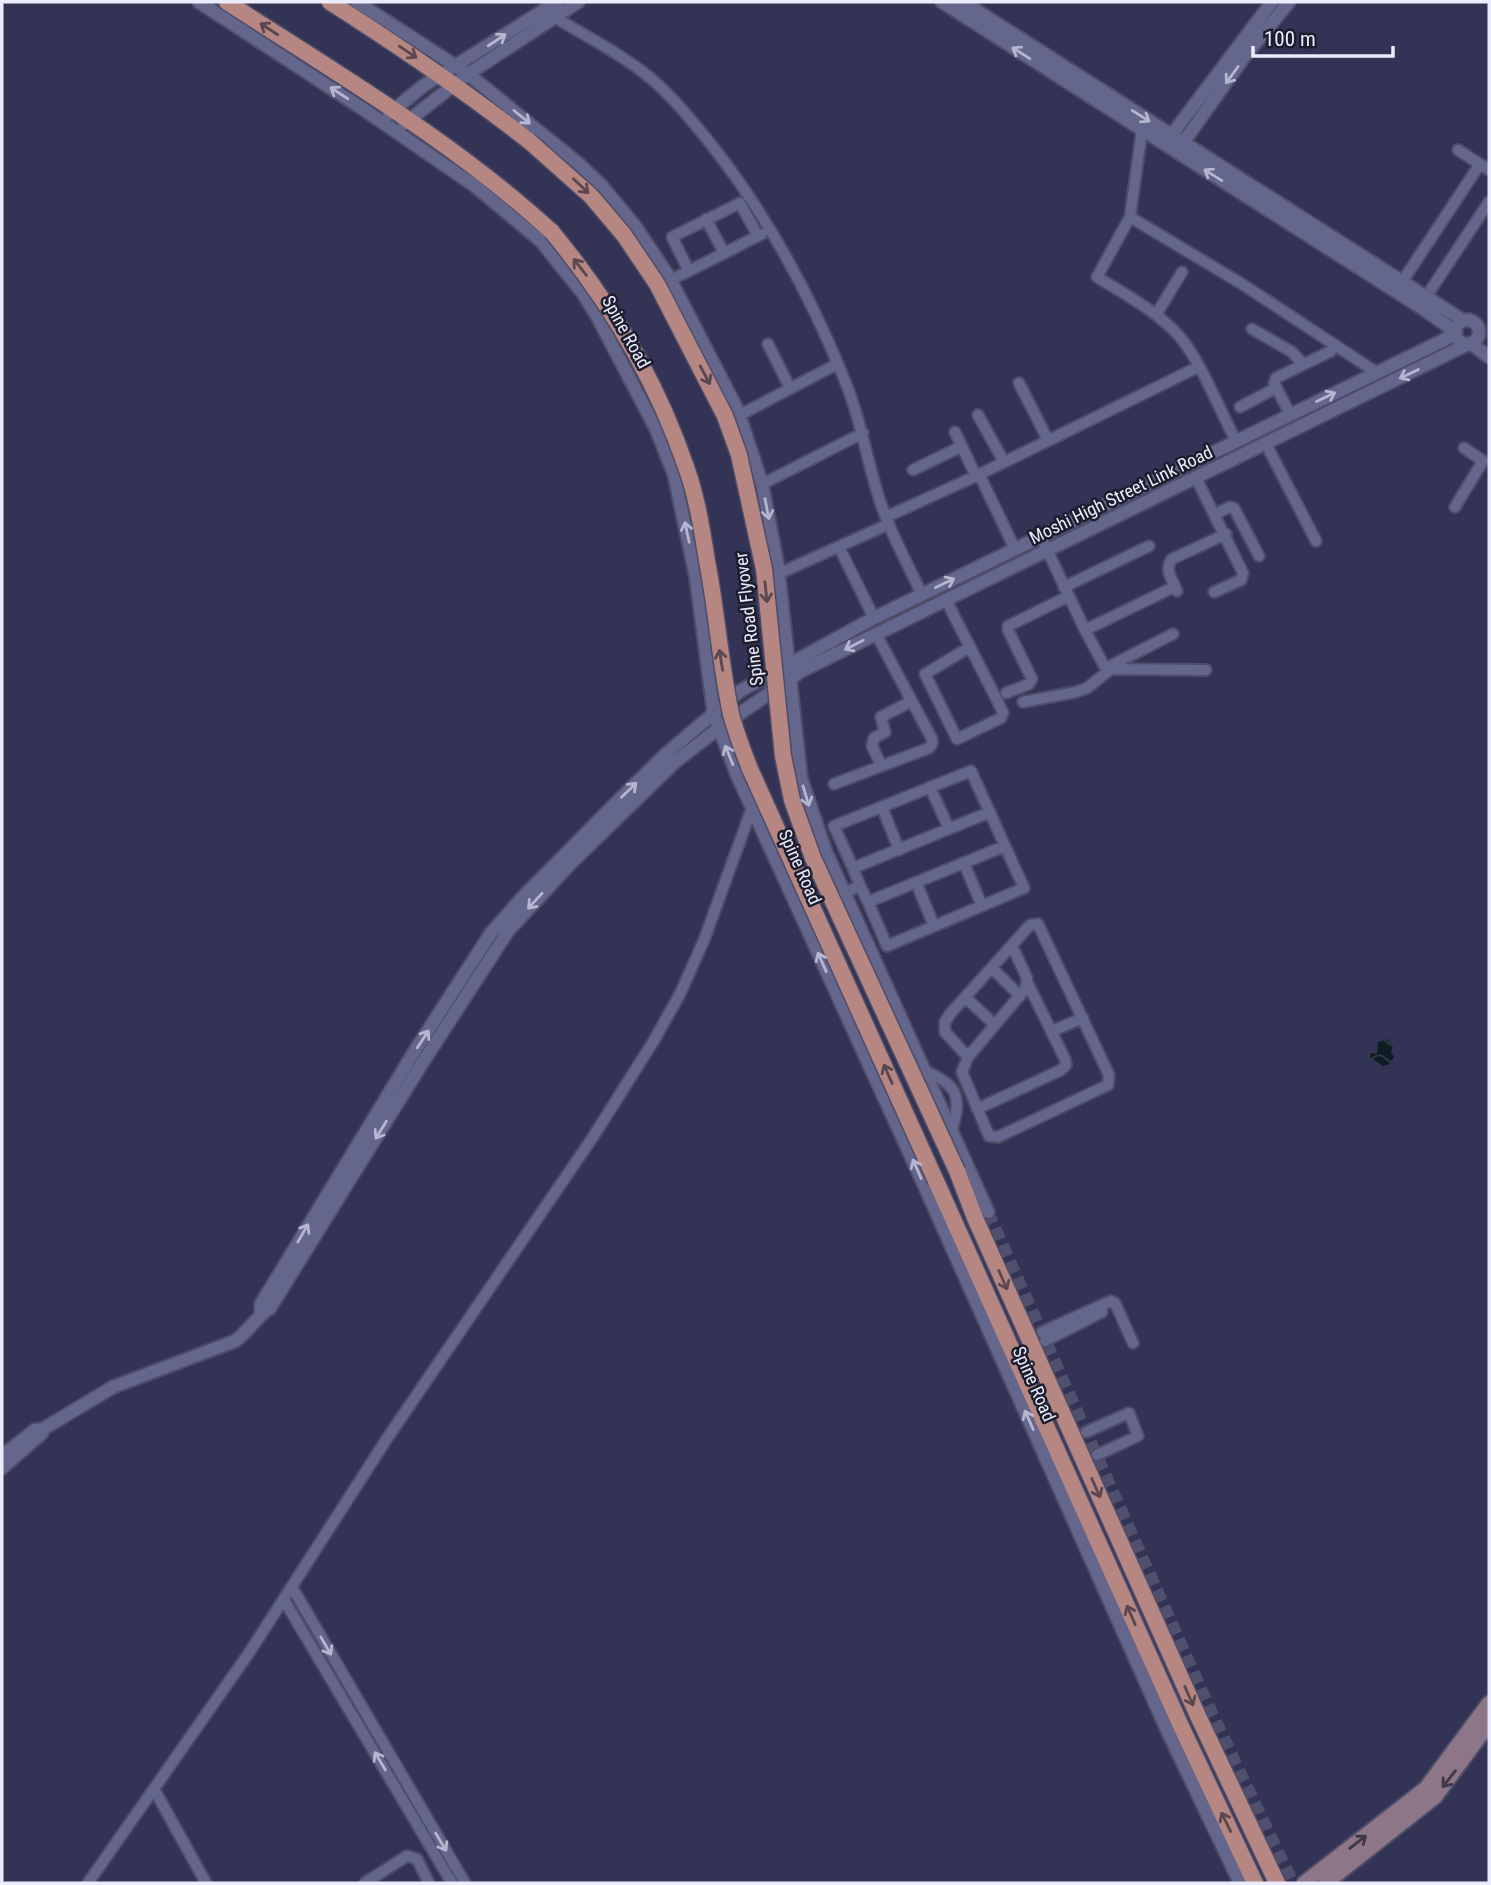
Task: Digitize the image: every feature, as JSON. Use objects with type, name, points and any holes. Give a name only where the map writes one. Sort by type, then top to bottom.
[{"type":"main road","name":"Spine Road","points":[[227,2],[388,116],[408,120]]},
{"type":"main road","points":[[330,2],[454,85]]},
{"type":"main road","name":"Spine Road Flyover","points":[[454,85],[529,141],[592,196],[624,235],[657,284],[725,416],[739,454],[764,569],[783,756],[792,800],[813,858],[957,1171],[982,1215]]},
{"type":"main road","name":"Spine Road Flyover","points":[[408,120],[519,202],[552,232],[581,267],[610,311],[643,370],[675,436],[693,492],[710,576],[725,683],[740,742],[936,1181],[951,1228]]},
{"type":"main road","points":[[432,156],[441,142]]},
{"type":"main road","name":"Spine Road","points":[[982,1215],[1213,1750],[1277,1883]]},
{"type":"main road","name":"Spine Road","points":[[951,1228],[1255,1883]]},
{"type":"main road","points":[[1304,1883],[1426,1788],[1489,1703]]},
{"type":"main road","points":[[1326,1883],[1435,1797],[1489,1724]]},
{"type":"street","name":"Spine Road","points":[[199,2],[388,116],[396,132],[509,214],[541,242],[570,276],[598,318],[656,429],[674,474],[693,561],[714,713],[752,808],[951,1228],[1167,1730],[1240,1883]]},
{"type":"street","name":"Spine Road","points":[[357,2],[468,74],[579,164],[602,186],[635,226],[671,280],[740,415],[762,484],[778,574],[801,778],[817,831],[952,1129],[982,1215]]},
{"type":"street","points":[[388,116],[440,75],[556,2]]},
{"type":"street","points":[[396,132],[468,74],[578,2]]},
{"type":"street","points":[[942,2],[1142,130],[1168,139]]},
{"type":"street","points":[[963,2],[1425,310],[1460,327],[1474,323],[1484,335],[1470,344]]},
{"type":"street","points":[[1168,139],[1272,2]]},
{"type":"street","points":[[1180,147],[1244,57],[1289,2]]},
{"type":"street","points":[[554,17],[649,76],[672,98],[721,156],[770,230],[786,256],[837,364],[863,433],[887,520],[922,595]]},
{"type":"street","points":[[1142,130],[1130,217],[1097,277],[1156,315],[1180,338],[1195,357],[1236,441]]},
{"type":"street","points":[[1180,147],[1426,298],[1460,327],[1460,341],[1470,344],[1489,357]]},
{"type":"street","points":[[1402,282],[1485,167],[1458,150]]},
{"type":"street","points":[[1426,298],[1489,202]]},
{"type":"street","points":[[689,271],[672,237],[706,219],[740,203],[758,236]]},
{"type":"street","points":[[1130,217],[1242,284],[1376,372]]},
{"type":"street","points":[[706,219],[724,253]]},
{"type":"street","points":[[671,280],[770,230]]},
{"type":"street","points":[[1156,315],[1182,272]]},
{"type":"street","name":"Moshi High Street Link Road","points":[[393,1098],[478,952],[500,922],[628,790],[740,691],[874,618],[1444,340],[1460,327]]},
{"type":"street","points":[[1252,329],[1292,352],[1303,364]]},
{"type":"street","points":[[768,344],[790,388]]},
{"type":"street","name":"Moshi High Street Link Road","points":[[393,1098],[508,931],[616,818],[676,762],[719,727],[803,670],[1470,344]]},
{"type":"street","points":[[1290,414],[1274,383],[1276,378],[1331,351]]},
{"type":"street","points":[[740,415],[837,364]]},
{"type":"street","points":[[778,574],[839,547],[887,520],[1198,367]]},
{"type":"street","points":[[1019,383],[1048,440]]},
{"type":"street","points":[[1240,407],[1276,388]]},
{"type":"street","points":[[978,415],[1004,462]]},
{"type":"street","points":[[955,432],[1015,550]]},
{"type":"street","points":[[762,484],[863,433]]},
{"type":"street","points":[[1251,434],[1262,446],[1316,541]]},
{"type":"street","points":[[913,470],[962,446]]},
{"type":"street","points":[[1455,507],[1483,461],[1464,448]]},
{"type":"street","points":[[1196,478],[1226,534],[1244,576],[1214,592]]},
{"type":"street","points":[[1215,514],[1230,507],[1234,508],[1259,556]]},
{"type":"street","points":[[1084,630],[1174,590],[1168,570],[1172,559],[1226,534]]},
{"type":"street","points":[[1041,537],[1084,630],[1106,670]]},
{"type":"street","points":[[1006,693],[1029,684],[1032,679],[1007,630],[1008,625],[1149,546]]},
{"type":"street","points":[[839,547],[874,618]]},
{"type":"street","points":[[946,600],[1003,713],[1001,718],[957,738],[925,674],[970,648]]},
{"type":"street","points":[[834,784],[929,748],[932,744],[932,739],[876,634]]},
{"type":"street","points":[[1023,702],[1087,688],[1106,670],[1173,634]]},
{"type":"street","points":[[1106,670],[1206,670]]},
{"type":"street","points":[[881,765],[872,746],[874,738],[885,733],[881,717],[910,702]]},
{"type":"street","points":[[971,771],[1024,888],[887,946],[834,826],[930,787],[971,771]]},
{"type":"street","points":[[930,787],[949,829]]},
{"type":"street","points":[[882,807],[899,850]]},
{"type":"street","points":[[88,1883],[249,1653],[388,1437],[593,1137],[653,1042],[680,994],[704,940],[752,808]]},
{"type":"street","points":[[853,869],[990,812]]},
{"type":"street","points":[[868,902],[1005,846]]},
{"type":"street","points":[[964,863],[982,906]]},
{"type":"street","points":[[916,882],[934,926]]},
{"type":"street","points":[[844,893],[860,886]]},
{"type":"street","points":[[968,1057],[945,1032],[944,1026],[950,1014],[1030,925],[1038,924],[1109,1075],[1108,1085],[993,1138],[989,1136],[962,1072],[968,1057],[1028,984]]},
{"type":"street","points":[[977,1109],[1061,1070],[1066,1065],[1012,946]]},
{"type":"street","points":[[992,968],[1020,996]]},
{"type":"street","points":[[965,997],[995,1025]]},
{"type":"street","points":[[1052,1031],[1083,1018]]},
{"type":"street","points":[[925,1071],[942,1078],[954,1093],[958,1108],[952,1129]]},
{"type":"street","points":[[954,1093],[967,1087]]},
{"type":"street","points":[[2,1455],[35,1430],[43,1429],[113,1387],[234,1341],[245,1334],[261,1314],[261,1304],[393,1098]]},
{"type":"street","points":[[1106,1311],[1044,1337],[1111,1301],[1115,1303],[1133,1342]]},
{"type":"street","points":[[1086,1432],[1129,1413],[1139,1436],[1097,1455]]},
{"type":"street","points":[[2,1468],[40,1436],[43,1429]]},
{"type":"street","points":[[292,1587],[466,1883]]},
{"type":"street","points":[[284,1600],[452,1883]]},
{"type":"street","points":[[154,1789],[206,1883]]},
{"type":"street","points":[[365,1883],[407,1856],[417,1859],[429,1883]]},
{"type":"water","points":[[1387,1039],[1393,1045],[1391,1052],[1394,1057],[1389,1064],[1383,1066],[1370,1057],[1371,1053],[1377,1054],[1378,1042]]},
{"type":"tunnel","points":[[988,1212],[1211,1711],[1293,1883]]}]
